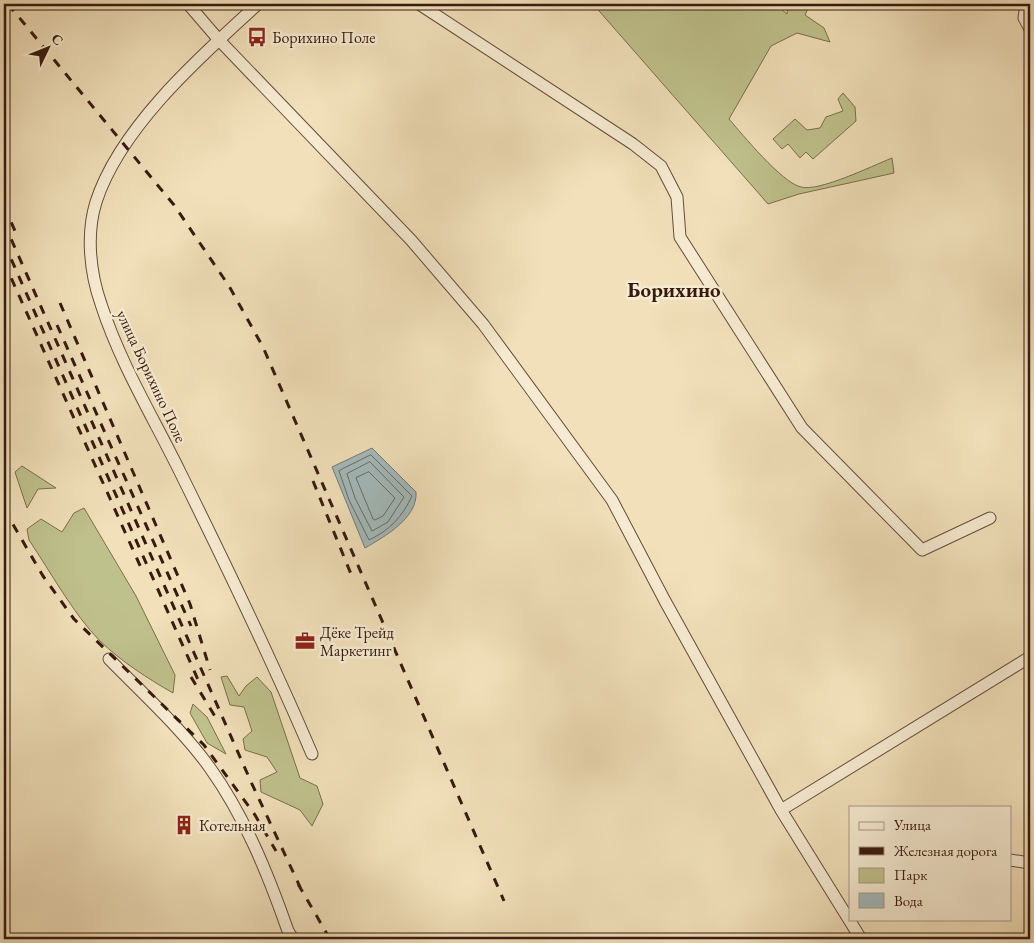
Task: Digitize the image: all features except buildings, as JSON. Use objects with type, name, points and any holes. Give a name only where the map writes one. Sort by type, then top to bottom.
[{"type":"street","points":[[188,4],[219,40],[411,240],[483,324],[612,500],[665,601],[781,810],[849,920]]},
{"type":"street","name":"улица Борихино Поле","points":[[258,4],[196,60],[161,99],[114,160],[96,202],[91,227],[94,279],[101,305],[128,371],[262,639],[312,754]]},
{"type":"street","points":[[419,4],[633,144],[661,166],[678,196],[680,236],[802,428],[922,550],[990,518]]},
{"type":"street","points":[[1026,4],[1024,18],[1030,29]]},
{"type":"street","points":[[781,810],[1030,657]]},
{"type":"street","points":[[109,660],[208,765],[229,796],[267,872],[288,931],[294,939]]},
{"type":"street","points":[[1012,860],[1030,863]]},
{"type":"street","points":[[849,920],[861,939]]},
{"type":"green space","points":[[593,4],[775,4],[787,14],[788,4],[810,4],[805,15],[824,28],[830,42],[797,33],[771,46],[729,119],[773,168],[793,184],[801,187],[820,186],[892,158],[894,173],[799,194],[768,204]]},
{"type":"green space","points":[[843,93],[855,107],[856,121],[813,159],[806,152],[800,158],[788,144],[782,149],[773,139],[795,119],[807,130],[820,128],[826,117],[843,111],[838,99]]},
{"type":"green space","points":[[22,466],[56,488],[38,489],[27,508],[15,472]]},
{"type":"green space","points":[[84,508],[136,596],[175,675],[173,693],[135,669],[100,641],[72,606],[29,540],[27,529],[41,519],[62,532],[74,513]]},
{"type":"green space","points":[[227,676],[239,696],[246,686],[257,677],[271,692],[300,778],[317,786],[323,804],[312,826],[300,810],[261,792],[260,780],[277,772],[267,757],[245,750],[243,739],[252,731],[244,707],[230,705],[221,677]]},
{"type":"green space","points":[[193,704],[207,717],[226,754],[207,743],[190,713]]},
{"type":"water","points":[[372,448],[416,492],[412,510],[406,518],[390,532],[365,548],[332,467]]},
{"type":"railway","points":[[8,4],[174,205],[229,286],[263,347],[504,901]]},
{"type":"railway","points":[[4,206],[15,231]]},
{"type":"railway","points":[[4,223],[252,784],[301,889]]},
{"type":"railway","points":[[4,243],[199,682]]},
{"type":"railway","points":[[4,262],[142,570]]},
{"type":"railway","points":[[60,303],[190,604],[210,670]]},
{"type":"railway","points":[[57,325],[191,626]]},
{"type":"railway","points":[[313,481],[351,574]]},
{"type":"railway","points":[[4,509],[43,576],[74,619],[204,745],[255,815],[276,851]]},
{"type":"railway","points":[[191,677],[216,718]]},
{"type":"railway","points":[[298,884],[330,939]]},
{"type":"place","name":"Борихино Поле","points":[[257,37]]},
{"type":"place","name":"Дёке Трейд Маркетинг","points":[[305,641]]},
{"type":"place","name":"Котельная","points":[[184,825]]},
{"type":"district","name":"Борихино","points":[[674,290]]}]
